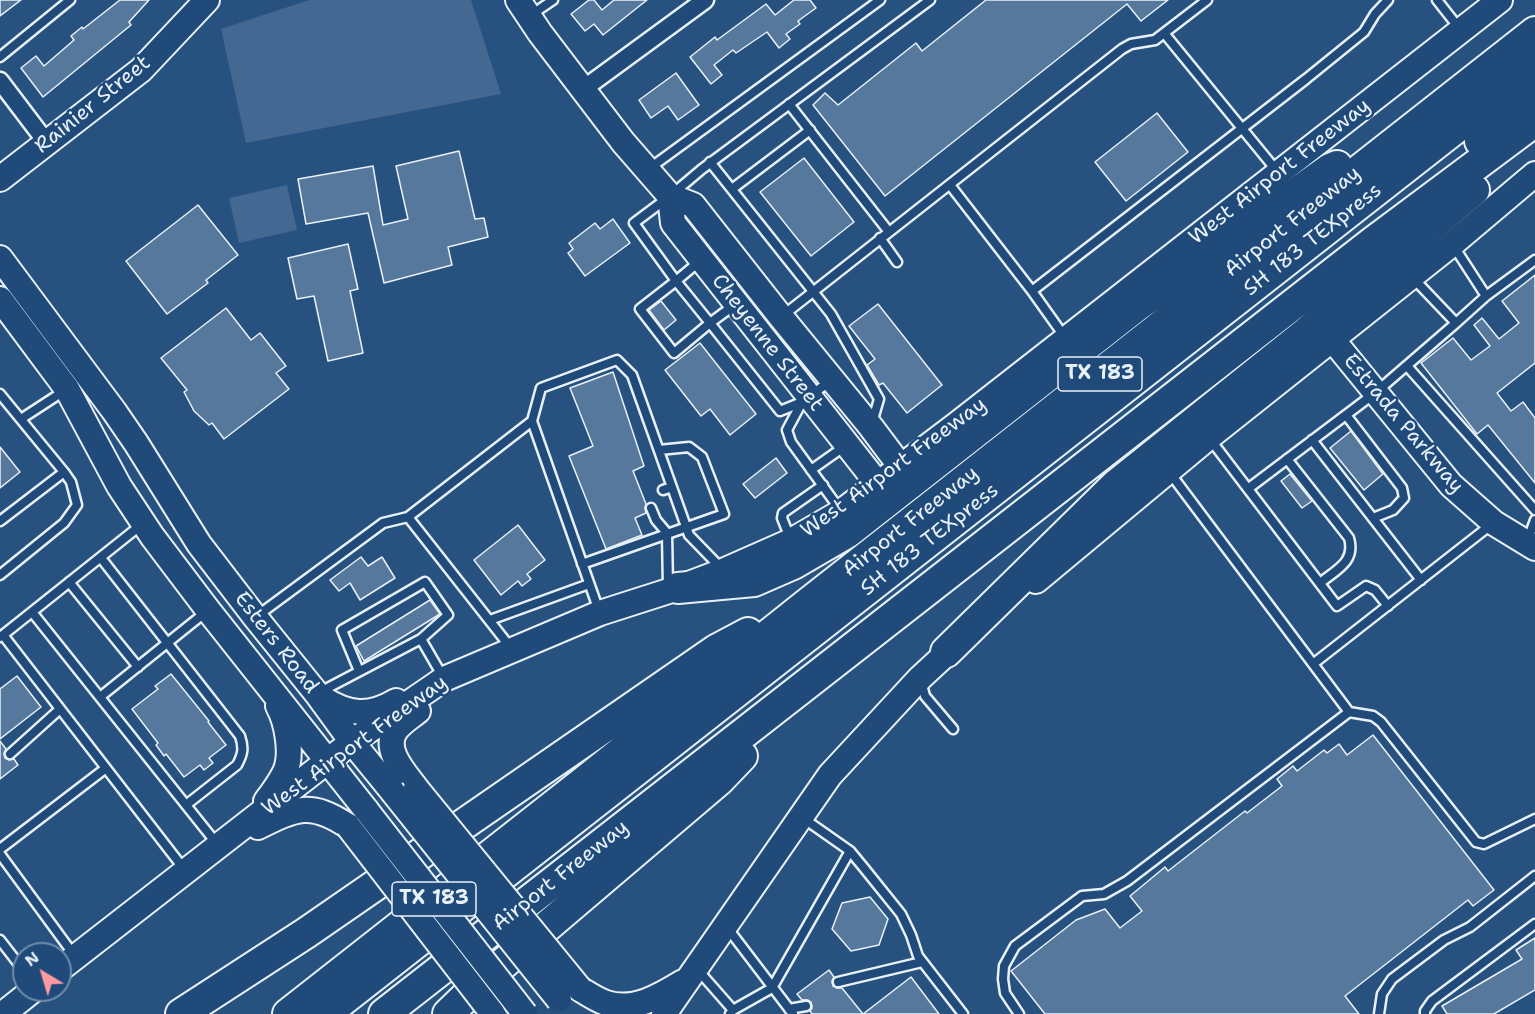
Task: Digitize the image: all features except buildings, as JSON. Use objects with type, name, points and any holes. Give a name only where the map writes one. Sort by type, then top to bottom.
[{"type":"highway","name":"Airport Freeway","points":[[288,1014],[1535,32]]},
{"type":"highway","name":"SH 183 TEXpress","points":[[325,1014],[1535,66]]},
{"type":"highway","name":"SH 183 TEXpress","points":[[346,1014],[1535,84]]},
{"type":"highway","points":[[1373,242],[1535,90]]},
{"type":"highway","name":"Airport Freeway","points":[[384,1014],[1373,242],[1535,121]]},
{"type":"highway","points":[[946,652],[1116,485],[1306,333],[1535,136]]},
{"type":"highway","points":[[673,590],[754,580],[793,564],[848,532],[1167,284],[1330,169],[1393,144]]},
{"type":"highway","points":[[181,1014],[306,933],[716,650],[807,604]]},
{"type":"highway","points":[[447,1014],[487,977],[719,780],[826,671]]},
{"type":"main road","name":"Rainier Street","points":[[0,179],[141,70],[207,0]]},
{"type":"main road","name":"West Airport Freeway","points":[[72,960],[352,742],[444,679],[600,613],[673,590],[723,571],[791,541],[841,512],[1500,0]]},
{"type":"main road","name":"Cheyenne Street","points":[[523,8],[582,90],[647,171],[670,196],[693,205],[771,326],[806,399],[878,484]]},
{"type":"main road","points":[[666,1013],[830,775],[946,652],[1017,597],[1209,436],[1531,180]]},
{"type":"main road","name":"Cheyenne Street","points":[[670,196],[672,223],[736,303],[771,326],[832,378],[901,467]]},
{"type":"main road","name":"Esters Road","points":[[0,258],[120,419],[199,544],[352,742],[564,1007]]},
{"type":"main road","name":"Esters Road","points":[[0,299],[67,389],[119,486],[144,524],[208,610],[525,1014]]},
{"type":"main road","name":"Estrada Parkway","points":[[1332,339],[1451,485],[1494,523],[1531,546]]},
{"type":"main road","points":[[317,694],[345,710],[368,712],[387,705],[423,684],[444,679]]},
{"type":"main road","points":[[444,679],[422,706],[395,731],[392,748],[400,768],[580,989],[607,1004],[628,1005],[653,1000],[694,973]]},
{"type":"main road","points":[[253,819],[286,770],[288,750],[283,715],[264,680]]},
{"type":"main road","points":[[219,847],[273,819],[304,808],[329,813],[348,826],[493,1014]]},
{"type":"main road","points":[[3,1014],[18,1002]]},
{"type":"street","points":[[582,90],[705,0]]},
{"type":"street","points":[[0,81],[47,143]]},
{"type":"lane","points":[[0,57],[70,0]]},
{"type":"lane","points":[[523,8],[553,0]]},
{"type":"lane","points":[[647,171],[880,0]]},
{"type":"lane","points":[[832,378],[806,399],[780,411],[676,281],[634,224],[710,162],[930,0]]},
{"type":"lane","points":[[771,326],[1122,49],[1131,44],[1155,40],[1207,0]]},
{"type":"lane","points":[[1032,291],[1364,32],[1375,14],[1388,0]]},
{"type":"lane","points":[[1437,0],[1461,30]]},
{"type":"lane","points":[[1164,33],[1279,173]]},
{"type":"lane","points":[[789,104],[889,232]]},
{"type":"lane","points":[[732,189],[810,130]]},
{"type":"lane","points":[[710,162],[831,314],[879,399],[871,427]]},
{"type":"lane","points":[[950,185],[1066,339]]},
{"type":"lane","points":[[880,238],[897,262]]},
{"type":"lane","points":[[1452,244],[1486,296]]},
{"type":"lane","points":[[702,260],[640,309],[674,353],[736,303]]},
{"type":"lane","points":[[1249,488],[1375,393],[1486,296],[1535,260]]},
{"type":"lane","points":[[1411,276],[1456,323]]},
{"type":"lane","points":[[600,613],[532,421],[541,388],[618,360],[632,375],[689,535],[723,571]]},
{"type":"lane","points":[[1407,366],[1535,510]]},
{"type":"lane","points":[[21,419],[67,389]]},
{"type":"lane","points":[[0,394],[71,482],[77,505],[64,523],[0,575]]},
{"type":"lane","points":[[806,399],[787,430],[791,442],[841,512]]},
{"type":"lane","points":[[1346,415],[1402,488],[1404,498],[1393,510],[1373,518]]},
{"type":"lane","points":[[255,618],[383,523],[408,516],[532,421]]},
{"type":"lane","points":[[1209,436],[1337,606],[1366,586],[1375,590],[1388,606]]},
{"type":"lane","points":[[1312,440],[1421,580]]},
{"type":"lane","points":[[811,470],[847,445]]},
{"type":"lane","points":[[582,564],[724,514],[702,456],[689,447],[659,450]]},
{"type":"lane","points":[[1287,459],[1349,538],[1352,549],[1348,560],[1320,583]]},
{"type":"lane","points":[[1168,470],[1349,712],[1373,716],[1381,722],[1476,842],[1484,844],[1535,819]]},
{"type":"lane","points":[[0,521],[64,472]]},
{"type":"lane","points":[[791,541],[782,518],[783,513],[823,485]]},
{"type":"lane","points":[[663,490],[672,487]]},
{"type":"lane","points":[[651,508],[656,520],[667,533],[673,590]]},
{"type":"lane","points":[[408,516],[512,649]]},
{"type":"lane","points":[[1531,546],[1535,520]]},
{"type":"lane","points":[[1313,664],[1494,523]]},
{"type":"lane","points":[[144,524],[2,636],[186,872]]},
{"type":"lane","points":[[101,558],[240,736],[243,747],[237,765],[186,805]]},
{"type":"lane","points":[[69,582],[138,667]]},
{"type":"lane","points":[[317,694],[420,639],[448,615],[425,582],[342,630],[359,671]]},
{"type":"lane","points":[[490,620],[589,584]]},
{"type":"lane","points":[[100,697],[208,610]]},
{"type":"lane","points":[[32,612],[219,847]]},
{"type":"lane","points":[[420,639],[444,679]]},
{"type":"lane","points":[[920,678],[925,696],[953,729]]},
{"type":"lane","points":[[10,754],[60,709]]},
{"type":"lane","points":[[1019,1014],[1005,993],[1003,979],[1004,966],[1015,946],[1082,896],[1104,894],[1127,881],[1349,712]]},
{"type":"lane","points":[[0,849],[106,768]]},
{"type":"lane","points":[[801,817],[850,851],[902,914],[918,956],[963,1014]]},
{"type":"lane","points":[[694,973],[732,1012],[772,988],[850,851]]},
{"type":"lane","points":[[0,854],[55,942]]},
{"type":"lane","points":[[1379,1014],[1382,994],[1392,979],[1444,940],[1470,927],[1535,876]]},
{"type":"lane","points":[[1425,1014],[1432,1001],[1535,924]]},
{"type":"lane","points":[[726,926],[791,1011],[806,1006]]},
{"type":"lane","points":[[0,940],[12,956]]},
{"type":"lane","points":[[838,982],[922,962]]},
{"type":"shaded area","points":[[309,0],[471,0],[501,94],[246,143],[221,29]]},
{"type":"shaded area","points":[[287,185],[297,230],[239,243],[229,198]]}]
